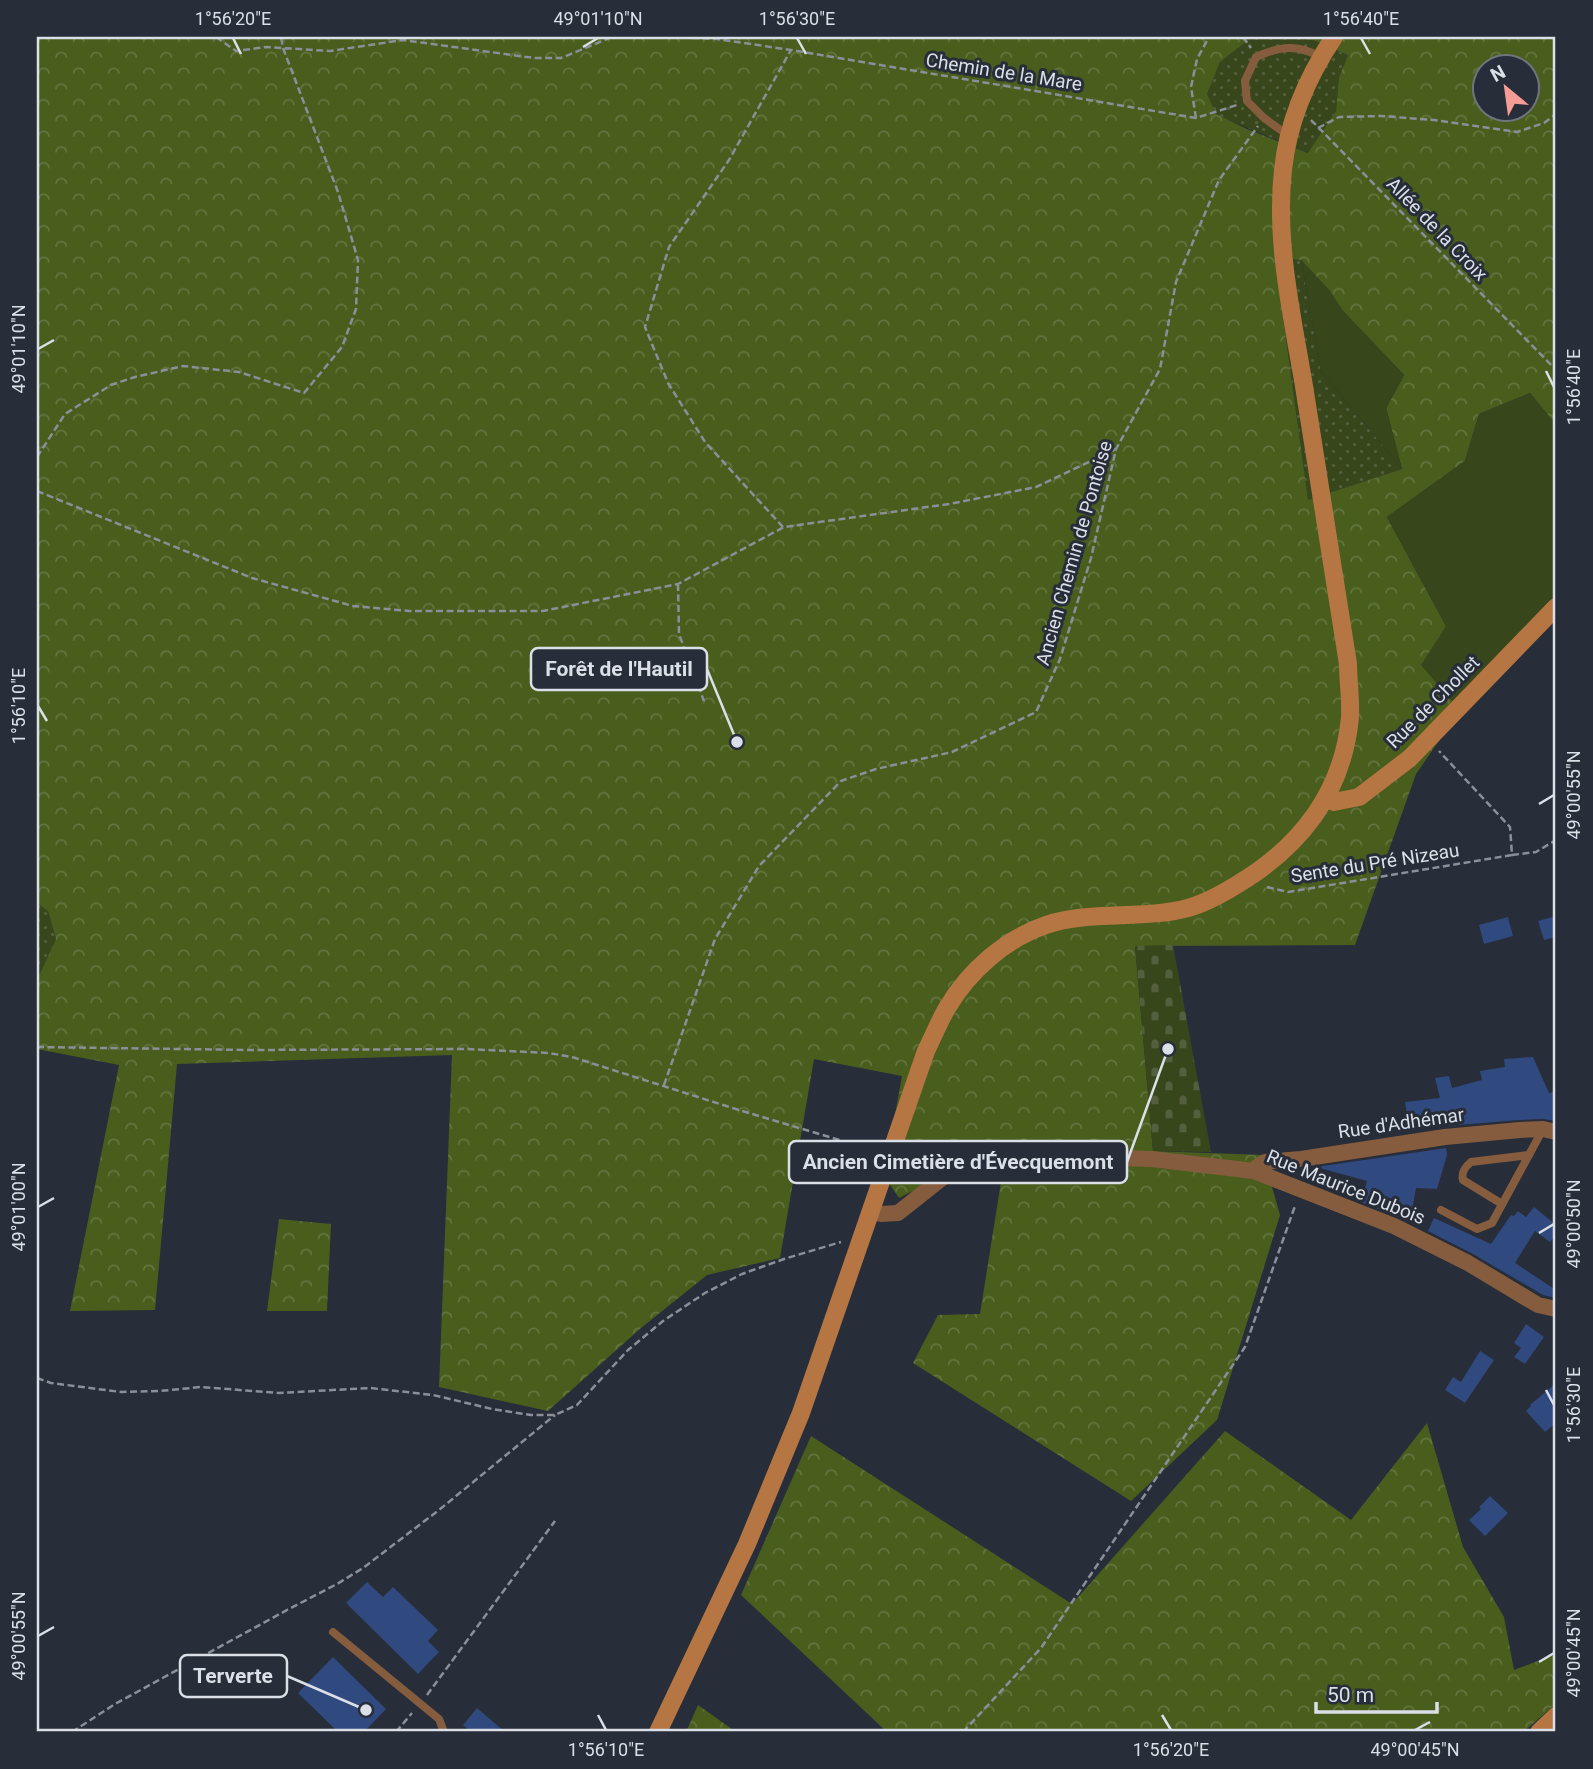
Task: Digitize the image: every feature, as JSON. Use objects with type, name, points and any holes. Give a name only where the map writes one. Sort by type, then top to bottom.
[{"type":"main road","points":[[658,1732],[752,1532],[801,1413],[871,1212],[899,1154],[926,1051],[947,1009],[976,970],[995,953],[1046,925],[1072,919],[1189,908],[1243,881],[1281,854],[1297,838],[1326,798],[1342,757],[1350,716],[1348,664],[1291,310],[1283,248],[1282,190],[1289,136],[1314,53],[1334,37]]},
{"type":"main road","name":"Rue de Chollet","points":[[1326,798],[1334,802],[1359,797],[1409,758],[1556,607]]},
{"type":"main road","points":[[1539,1732],[1556,1716]]},
{"type":"street","name":"Rue d'Adhémar","points":[[1254,1171],[1265,1162],[1445,1137],[1549,1130]]},
{"type":"street","name":"Rue Maurice Dubois","points":[[871,1212],[898,1213],[956,1167],[986,1153],[1152,1159],[1254,1171],[1394,1226],[1468,1263],[1538,1305],[1556,1310]]},
{"type":"lane","points":[[1289,136],[1247,102],[1245,81],[1256,57],[1272,50],[1287,48],[1314,53]]},
{"type":"lane","points":[[1441,1210],[1477,1229],[1492,1223],[1529,1155],[1549,1130]]},
{"type":"lane","points":[[1502,1204],[1463,1181],[1465,1167],[1471,1163],[1529,1155]]},
{"type":"lane","points":[[333,1633],[439,1719],[444,1732]]},
{"type":"path","points":[[216,37],[236,51],[265,47],[330,51],[403,40],[534,58],[561,58],[612,37]]},
{"type":"path","points":[[37,457],[65,414],[111,385],[183,366],[239,372],[304,393],[342,347],[356,309],[358,260],[338,192],[281,37]]},
{"type":"path","name":"Chemin de la Mare","points":[[671,37],[717,39],[791,50],[1196,118],[1247,102]]},
{"type":"path","points":[[1196,118],[1191,87],[1197,59],[1209,37]]},
{"type":"path","points":[[784,527],[705,442],[668,383],[645,327],[669,247],[729,160],[791,50]]},
{"type":"path","name":"Allée de la Croix","points":[[1298,108],[1556,370]]},
{"type":"path","points":[[1318,128],[1339,117],[1381,116],[1434,120],[1517,132],[1544,123],[1556,114]]},
{"type":"path","name":"Ancien Chemin de Pontoise","points":[[664,1086],[715,939],[759,866],[841,781],[876,769],[952,752],[1036,712],[1060,659],[1076,608],[1091,558],[1116,449],[1160,369],[1176,282],[1219,180],[1264,118]]},
{"type":"path","points":[[37,491],[252,578],[352,606],[409,611],[543,611],[678,584],[784,527],[949,504],[1036,486],[1116,449]]},
{"type":"path","points":[[678,584],[679,634],[704,701]]},
{"type":"path","points":[[1428,739],[1510,827],[1512,855]]},
{"type":"path","name":"Sente du Pré Nizeau","points":[[1243,881],[1288,892],[1536,852],[1556,840]]},
{"type":"path","points":[[37,1047],[465,1049],[548,1053],[572,1057],[848,1142],[899,1154],[934,1155]]},
{"type":"path","points":[[963,1732],[1041,1648],[1245,1347],[1301,1189]]},
{"type":"path","points":[[72,1732],[115,1704],[363,1568],[555,1415],[577,1405],[628,1350],[663,1321],[705,1293],[742,1274],[822,1247],[862,1237]]},
{"type":"path","points":[[37,1378],[51,1383],[121,1392],[201,1387],[279,1393],[370,1388],[433,1395],[531,1415],[555,1415]]},
{"type":"path","points":[[396,1732],[420,1704],[555,1521]]},
{"type":"green space","points":[[37,37],[1252,37],[1220,62],[1207,94],[1216,114],[1308,153],[1336,111],[1339,77],[1348,55],[1313,40],[1277,37],[1556,37],[1556,425],[1530,393],[1479,414],[1465,461],[1387,517],[1446,626],[1460,710],[1416,774],[1355,945],[1135,946],[1153,1151],[1263,1155],[1280,1215],[1217,1420],[1131,1501],[913,1363],[938,1315],[980,1314],[1007,1144],[899,1198],[884,1176],[902,1076],[814,1059],[780,1258],[707,1275],[641,1328],[548,1411],[439,1387],[452,1055],[177,1064],[155,1310],[70,1311],[119,1065],[37,1049],[37,980],[56,939],[48,911],[37,903]],"holes":[[[1275,258],[1301,260],[1329,290],[1343,311],[1404,375],[1386,408],[1402,469],[1308,500]]]},
{"type":"green space","points":[[1252,37],[1313,40],[1348,55],[1339,77],[1336,111],[1309,153],[1216,115],[1207,94],[1220,62]]},
{"type":"green space","points":[[1275,258],[1301,260],[1321,371],[1402,469],[1308,501]]},
{"type":"green space","points":[[1301,260],[1329,290],[1343,311],[1404,375],[1386,408],[1402,469],[1321,371]]},
{"type":"green space","points":[[1530,393],[1556,425],[1556,612],[1460,710],[1421,665],[1446,626],[1387,517],[1465,461],[1479,414]]},
{"type":"green space","points":[[37,903],[48,911],[56,939],[37,980]]},
{"type":"green space","points":[[1173,945],[1211,1152],[1153,1151],[1135,946]]},
{"type":"green space","points":[[279,1219],[331,1224],[327,1311],[267,1311]]},
{"type":"green space","points":[[1427,1423],[1463,1547],[1504,1617],[1514,1670],[1556,1654],[1556,1704],[1523,1732],[887,1732],[741,1595],[811,1436],[1072,1604],[1225,1431],[1351,1520]]},
{"type":"green space","points":[[698,1705],[736,1732],[686,1732]]},
{"type":"building","points":[[1556,916],[1556,937],[1544,940],[1538,921]]},
{"type":"building","points":[[1508,917],[1513,936],[1484,944],[1479,925]]},
{"type":"building","points":[[1533,1057],[1549,1093],[1556,1091],[1556,1121],[1519,1120],[1446,1126],[1444,1116],[1408,1120],[1405,1102],[1440,1098],[1435,1078],[1449,1076],[1452,1088],[1482,1080],[1480,1071],[1505,1067],[1504,1059]]},
{"type":"building","points":[[1446,1148],[1447,1155],[1437,1189],[1416,1188],[1410,1222],[1361,1202],[1367,1181],[1316,1167]]},
{"type":"building","points":[[1534,1207],[1556,1225],[1556,1235],[1550,1242],[1535,1231],[1515,1263],[1556,1290],[1556,1298],[1543,1295],[1428,1231],[1434,1218],[1491,1244],[1511,1215],[1514,1216],[1518,1211],[1526,1217]]},
{"type":"building","points":[[1526,1324],[1544,1337],[1525,1364],[1514,1357],[1521,1348],[1514,1343]]},
{"type":"building","points":[[1480,1351],[1494,1360],[1465,1403],[1445,1390],[1453,1377],[1461,1382]]},
{"type":"building","points":[[1556,1383],[1556,1423],[1545,1432],[1526,1411]]},
{"type":"building","points":[[1490,1496],[1508,1513],[1485,1536],[1469,1520]]},
{"type":"building","points":[[367,1582],[383,1597],[393,1587],[438,1630],[428,1641],[439,1652],[418,1674],[346,1603]]},
{"type":"building","points":[[333,1657],[386,1709],[364,1732],[338,1732],[298,1693]]},
{"type":"building","points":[[477,1708],[505,1732],[471,1732],[463,1725]]},
{"type":"place","name":"Forêt de l'Hautil","points":[[737,742]]},
{"type":"place","name":"Ancien Cimetière d'Évecquemont","points":[[1168,1049]]},
{"type":"place","name":"Terverte","points":[[366,1710]]}]
